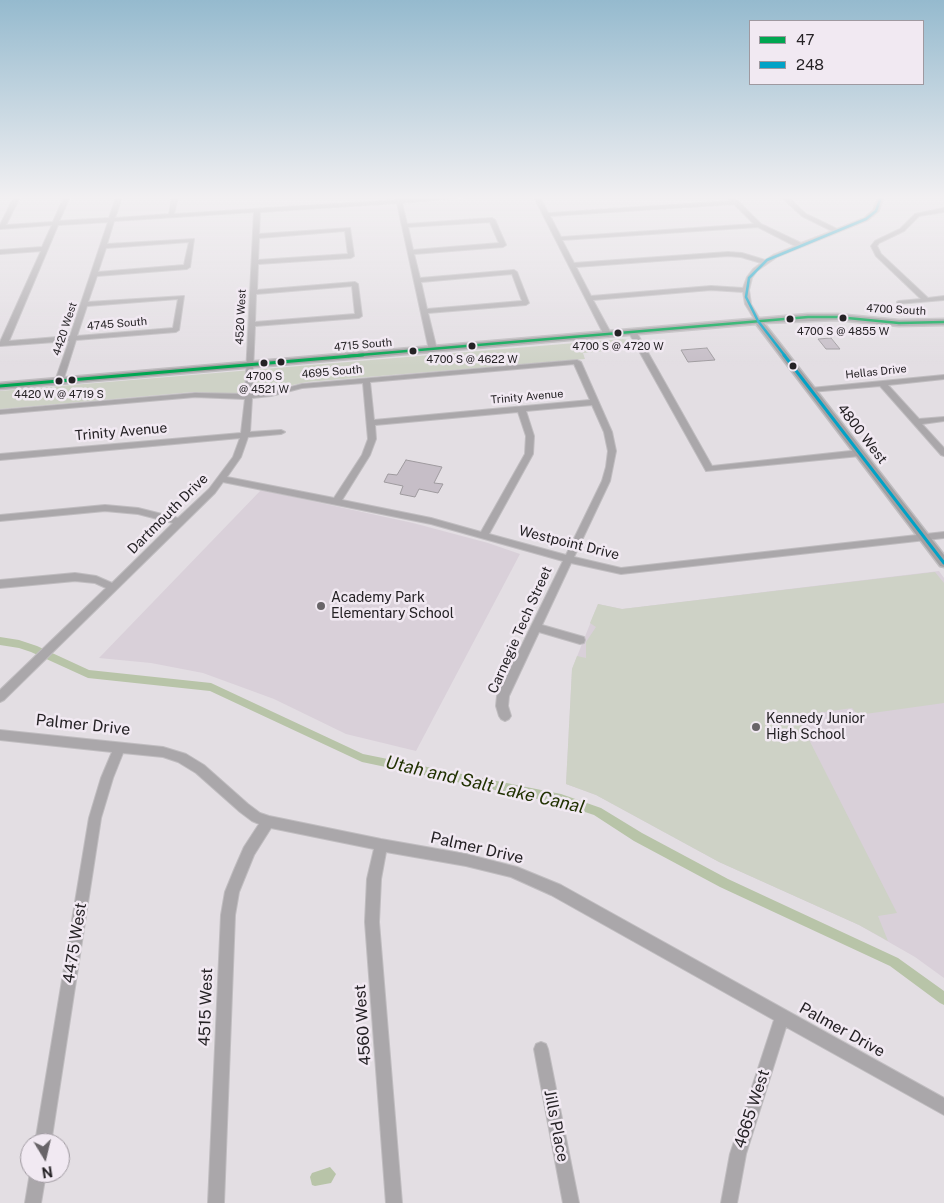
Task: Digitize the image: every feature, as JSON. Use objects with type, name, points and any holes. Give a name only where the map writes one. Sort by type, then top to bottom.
[{"type":"main road","name":"4700 South","points":[[758,321],[823,317],[899,323],[944,322]]},
{"type":"main road","name":"4715 South","points":[[0,386],[758,321]]},
{"type":"main road","name":"4800 West","points":[[758,321],[944,563]]},
{"type":"street","points":[[2,344],[43,253]]},
{"type":"street","name":"4420 West","points":[[59,381],[101,253]]},
{"type":"street","points":[[94,274],[187,267],[190,253]]},
{"type":"street","name":"4520 West","points":[[250,365],[255,253]]},
{"type":"street","points":[[255,262],[351,256],[351,253]]},
{"type":"street","points":[[410,253],[433,350]]},
{"type":"street","points":[[566,253],[608,335]]},
{"type":"street","points":[[758,321],[748,304],[746,290],[752,274],[764,262],[784,253]]},
{"type":"street","points":[[877,253],[927,300]]},
{"type":"street","points":[[572,265],[728,254],[742,255],[764,262]]},
{"type":"street","points":[[417,280],[514,272],[526,303],[424,311]]},
{"type":"street","points":[[252,324],[359,316],[355,284],[254,292]]},
{"type":"street","points":[[588,298],[711,288],[746,290]]},
{"type":"street","name":"4745 South","points":[[2,344],[176,330],[182,297],[84,304]]},
{"type":"street","points":[[899,303],[944,298]]},
{"type":"street","points":[[633,333],[709,469],[860,453]]},
{"type":"street","name":"4695 South","points":[[0,412],[195,395],[227,398],[267,394],[302,386],[577,362]]},
{"type":"street","name":"Carnegie Tech Street","points":[[505,716],[502,706],[503,696],[606,481],[610,466],[610,438],[577,362]]},
{"type":"street","name":"Dartmouth Drive","points":[[0,697],[223,479],[240,451],[245,434],[250,365]]},
{"type":"street","name":"Hellas Drive","points":[[811,390],[944,377]]},
{"type":"street","points":[[336,502],[370,447],[372,439],[372,423],[366,380]]},
{"type":"street","points":[[882,383],[944,453]]},
{"type":"street","name":"Trinity Avenue","points":[[372,423],[595,402]]},
{"type":"street","points":[[484,535],[529,454],[530,436],[521,409]]},
{"type":"street","points":[[916,422],[944,419]]},
{"type":"street","name":"Trinity Avenue","points":[[0,457],[282,432]]},
{"type":"street","name":"Westpoint Drive","points":[[223,479],[431,521],[606,569],[635,571],[944,535]]},
{"type":"street","points":[[0,518],[105,508],[138,511],[180,522]]},
{"type":"street","points":[[0,584],[75,577],[96,580],[113,587]]},
{"type":"street","points":[[536,627],[580,640]]},
{"type":"street","name":"Palmer Drive","points":[[0,734],[162,752],[182,758],[200,769],[244,808],[256,817],[268,822],[466,860],[512,871],[556,890],[944,1107]]},
{"type":"street","name":"4475 West","points":[[45,1133],[95,818],[107,778],[120,746]]},
{"type":"street","name":"4515 West","points":[[216,1203],[228,915],[232,892],[240,870],[249,851],[268,822]]},
{"type":"street","name":"4560 West","points":[[381,845],[374,879],[372,922],[394,1203]]},
{"type":"street","name":"4665 West","points":[[729,1203],[731,1183],[738,1154],[782,1016]]},
{"type":"street","name":"Jills Place","points":[[541,1049],[570,1203]]},
{"type":"street","points":[[33,1203],[36,1183]]},
{"type":"shaded area","points":[[623,339],[633,341],[638,348],[583,353],[585,359],[307,382],[264,391],[231,394],[193,392],[0,409],[0,391]]},
{"type":"shaded area","name":"Academy Park Elementary School","points":[[261,490],[413,523],[488,543],[520,554],[416,751],[346,734],[274,699],[203,673],[151,663],[99,658]]},
{"type":"shaded area","name":"Kennedy Junior High School","points":[[939,571],[944,578],[944,978],[915,957],[859,925],[719,862],[596,795],[566,784],[572,669],[598,604],[622,609]]},
{"type":"shaded area","name":"Kennedy Junior High School","points":[[935,572],[944,583],[944,703],[858,715],[852,708],[797,716],[897,913],[878,916],[888,941],[859,925],[719,862],[596,795],[566,784],[572,669],[577,656],[586,658],[586,642],[596,627],[590,623],[598,604],[622,609]]},
{"type":"shaded area","points":[[330,1167],[336,1174],[331,1183],[312,1185],[310,1177],[312,1173]]},
{"type":"building","points":[[831,338],[840,349],[826,349],[818,339]]},
{"type":"building","points":[[707,348],[715,360],[688,362],[681,350]]},
{"type":"building","points":[[406,460],[442,467],[434,483],[443,484],[438,493],[419,489],[415,497],[400,494],[403,486],[384,482],[388,474],[397,475]]},
{"type":"waterway","name":"Utah and Salt Lake Canal","points":[[0,641],[34,649],[88,674],[211,687],[362,758],[561,799],[597,811],[638,837],[724,883],[894,962],[944,999]]},
{"type":"transit line","name":"248","points":[[784,253],[767,260],[749,278],[746,297],[758,321],[944,563]]},
{"type":"transit line","name":"47","points":[[0,386],[808,317],[837,317],[899,323],[944,322]]},
{"type":"place","name":"4700 S @ 4855 W","points":[[843,318]]},
{"type":"place","name":"4700 S @ 4720 W","points":[[618,333]]},
{"type":"place","name":"4700 S @ 4622 W","points":[[472,346]]},
{"type":"place","name":"4700 S @ 4521 W","points":[[264,363]]},
{"type":"place","name":"4420 W @ 4719 S","points":[[59,381]]},
{"type":"place","name":"Academy Park Elementary School","points":[[321,606]]},
{"type":"place","name":"Kennedy Junior High School","points":[[756,727]]}]
